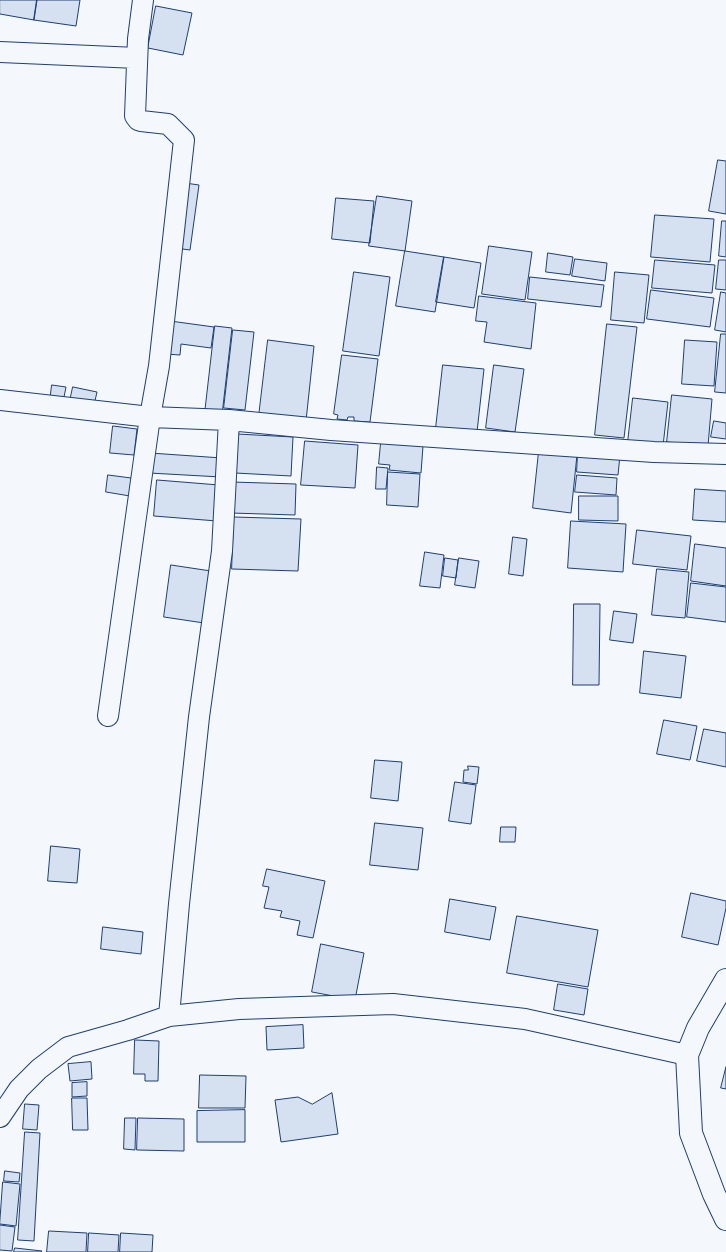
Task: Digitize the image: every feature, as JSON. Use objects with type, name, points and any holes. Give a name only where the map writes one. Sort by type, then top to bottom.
[{"type":"main road","points":[[726,980],[698,1028],[687,1055],[691,1133],[714,1194],[726,1219]]},
{"type":"street","points":[[108,716],[150,417],[159,366],[184,140],[168,124],[141,121],[135,116],[138,39],[143,0]]},
{"type":"street","points":[[0,52],[137,58]]},
{"type":"street","points":[[0,400],[150,417],[229,420],[347,431],[654,452],[726,454]]},
{"type":"street","points":[[169,1016],[179,904],[199,717],[222,551],[229,420]]},
{"type":"street","points":[[0,1118],[19,1089],[39,1070],[68,1047],[128,1030],[169,1016],[239,1009],[393,1004],[526,1019],[687,1055]]},
{"type":"building","points":[[0,0],[37,0],[34,20],[0,14]]},
{"type":"building","points":[[37,0],[80,0],[76,26],[34,20]]},
{"type":"building","points":[[156,6],[192,13],[183,55],[148,48]]},
{"type":"building","points":[[718,160],[726,161],[726,214],[709,211]]},
{"type":"building","points":[[185,183],[199,185],[190,250],[175,248]]},
{"type":"building","points":[[377,196],[412,201],[405,251],[369,246]]},
{"type":"building","points":[[336,198],[374,201],[370,243],[332,239]]},
{"type":"building","points":[[655,215],[714,219],[710,262],[651,257]]},
{"type":"building","points":[[722,221],[726,221],[726,257],[719,256]]},
{"type":"building","points":[[489,246],[532,252],[525,300],[482,294]]},
{"type":"building","points":[[405,251],[444,257],[435,312],[396,306]]},
{"type":"building","points":[[548,253],[573,257],[570,275],[546,272]]},
{"type":"building","points":[[444,257],[481,263],[474,308],[436,302]]},
{"type":"building","points":[[575,259],[607,263],[605,281],[572,276]]},
{"type":"building","points":[[655,260],[715,265],[712,293],[652,288]]},
{"type":"building","points":[[719,260],[726,260],[726,290],[716,289]]},
{"type":"building","points":[[354,272],[390,277],[379,356],[343,351]]},
{"type":"building","points":[[615,272],[649,275],[644,323],[611,320]]},
{"type":"building","points":[[530,277],[604,285],[601,307],[528,299]]},
{"type":"building","points":[[651,290],[714,298],[710,327],[647,319]]},
{"type":"building","points":[[721,292],[726,293],[726,332],[715,330]]},
{"type":"building","points":[[479,296],[536,303],[531,349],[484,342],[487,322],[476,321]]},
{"type":"building","points":[[170,321],[214,327],[211,348],[181,344],[180,355],[166,354]]},
{"type":"building","points":[[607,324],[637,327],[624,438],[595,435]]},
{"type":"building","points":[[215,326],[232,328],[222,415],[205,413]]},
{"type":"building","points":[[233,330],[254,332],[245,410],[224,408]]},
{"type":"building","points":[[721,334],[726,334],[726,393],[715,392]]},
{"type":"building","points":[[268,340],[314,346],[306,421],[259,416]]},
{"type":"building","points":[[685,340],[717,342],[714,386],[682,384]]},
{"type":"building","points":[[342,355],[378,359],[370,422],[354,421],[354,417],[348,417],[347,420],[337,419],[338,415],[334,414]]},
{"type":"building","points":[[443,365],[484,369],[477,432],[436,428]]},
{"type":"building","points":[[494,365],[524,369],[515,432],[486,428]]},
{"type":"building","points":[[52,385],[66,387],[63,402],[50,401]]},
{"type":"building","points":[[73,387],[97,392],[94,405],[70,401]]},
{"type":"building","points":[[672,395],[712,399],[708,446],[667,442]]},
{"type":"building","points":[[633,398],[668,402],[663,446],[628,442]]},
{"type":"building","points":[[714,421],[726,423],[726,439],[711,437]]},
{"type":"building","points":[[113,426],[137,429],[134,455],[110,453]]},
{"type":"building","points":[[237,434],[293,437],[291,476],[235,473]]},
{"type":"building","points":[[305,441],[358,445],[355,488],[301,485]]},
{"type":"building","points":[[381,443],[423,446],[421,473],[389,470],[390,465],[379,464]]},
{"type":"building","points":[[539,451],[577,455],[571,513],[533,508]]},
{"type":"building","points":[[578,452],[620,455],[618,475],[577,472]]},
{"type":"building","points":[[150,453],[222,458],[221,477],[149,473]]},
{"type":"building","points":[[377,467],[388,468],[386,489],[376,489]]},
{"type":"building","points":[[388,472],[420,474],[418,507],[387,505]]},
{"type":"building","points":[[108,475],[139,479],[136,497],[106,492]]},
{"type":"building","points":[[577,475],[617,478],[616,495],[575,492]]},
{"type":"building","points":[[157,480],[219,485],[217,521],[154,516]]},
{"type":"building","points":[[232,482],[296,484],[295,515],[231,513]]},
{"type":"building","points":[[695,489],[726,491],[726,522],[693,520]]},
{"type":"building","points":[[579,496],[618,496],[618,521],[579,520]]},
{"type":"building","points":[[234,517],[301,519],[298,571],[232,569]]},
{"type":"building","points":[[571,521],[626,524],[623,572],[568,568]]},
{"type":"building","points":[[637,530],[691,536],[687,570],[633,564]]},
{"type":"building","points":[[513,537],[527,539],[523,576],[509,574]]},
{"type":"building","points":[[695,544],[726,548],[726,586],[691,581]]},
{"type":"building","points":[[425,552],[444,555],[440,588],[420,586]]},
{"type":"building","points":[[445,558],[458,560],[456,578],[443,576]]},
{"type":"building","points":[[459,558],[479,561],[475,588],[455,585]]},
{"type":"building","points":[[171,565],[211,571],[204,623],[164,617]]},
{"type":"building","points":[[657,569],[689,572],[685,618],[652,615]]},
{"type":"building","points":[[691,583],[726,587],[726,622],[687,617]]},
{"type":"building","points":[[574,604],[600,604],[599,685],[573,685]]},
{"type":"building","points":[[614,611],[637,614],[633,643],[610,640]]},
{"type":"building","points":[[644,651],[686,656],[681,698],[640,693]]},
{"type":"building","points":[[664,720],[697,726],[690,760],[657,754]]},
{"type":"building","points":[[704,729],[726,733],[726,767],[697,761]]},
{"type":"building","points":[[375,760],[402,762],[398,801],[371,798]]},
{"type":"building","points":[[468,766],[479,767],[477,784],[463,782],[464,770],[468,770]]},
{"type":"building","points":[[455,782],[476,785],[471,824],[449,821]]},
{"type":"building","points":[[375,823],[423,828],[418,870],[370,865]]},
{"type":"building","points":[[501,827],[516,827],[515,842],[500,842]]},
{"type":"building","points":[[51,846],[80,849],[77,883],[48,881]]},
{"type":"building","points":[[267,869],[325,881],[313,938],[297,935],[300,921],[280,917],[282,911],[264,908],[269,887],[263,886]]},
{"type":"building","points":[[691,893],[726,901],[726,908],[718,945],[682,937]]},
{"type":"building","points":[[450,899],[496,907],[490,940],[445,932]]},
{"type":"building","points":[[517,916],[598,930],[588,987],[507,973]]},
{"type":"building","points":[[103,927],[143,932],[141,954],[101,949]]},
{"type":"building","points":[[321,944],[364,953],[355,1000],[312,992]]},
{"type":"building","points":[[558,984],[588,989],[584,1015],[554,1010]]},
{"type":"building","points":[[303,1025],[304,1048],[267,1050],[266,1027]]},
{"type":"building","points":[[135,1040],[159,1041],[158,1081],[145,1081],[145,1074],[134,1074]]},
{"type":"building","points":[[91,1062],[92,1079],[70,1081],[68,1064]]},
{"type":"building","points":[[726,1067],[726,1089],[721,1088]]},
{"type":"building","points":[[200,1075],[246,1076],[245,1108],[199,1108]]},
{"type":"building","points":[[87,1082],[87,1096],[72,1097],[72,1083]]},
{"type":"building","points":[[332,1093],[338,1134],[281,1142],[275,1100],[298,1097],[312,1104]]},
{"type":"building","points":[[72,1098],[87,1098],[88,1130],[73,1130]]},
{"type":"building","points":[[25,1104],[39,1105],[37,1130],[23,1129]]},
{"type":"building","points":[[245,1110],[245,1142],[197,1142],[197,1111]]},
{"type":"building","points":[[125,1118],[136,1118],[135,1150],[124,1149]]},
{"type":"building","points":[[138,1118],[184,1119],[184,1151],[137,1150]]},
{"type":"building","points":[[25,1132],[40,1133],[34,1241],[18,1240]]},
{"type":"building","points":[[5,1171],[20,1173],[19,1182],[4,1181]]},
{"type":"building","points":[[3,1182],[20,1184],[16,1226],[0,1224]]},
{"type":"building","points":[[0,1225],[15,1227],[12,1251],[0,1250]]},
{"type":"building","points":[[49,1231],[87,1233],[86,1252],[47,1252]]},
{"type":"building","points":[[89,1233],[119,1235],[118,1252],[88,1252]]},
{"type":"building","points":[[121,1233],[153,1235],[152,1252],[120,1252]]},
{"type":"building","points":[[15,1248],[42,1251],[14,1252]]}]
